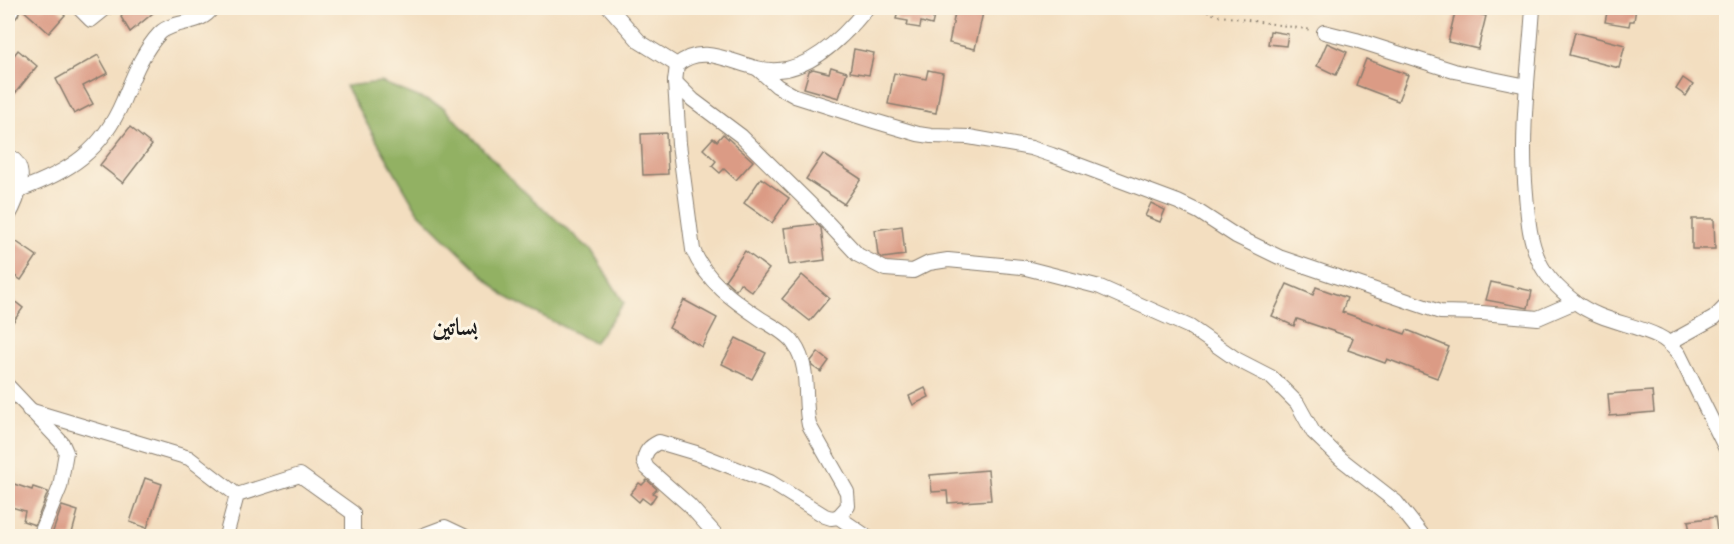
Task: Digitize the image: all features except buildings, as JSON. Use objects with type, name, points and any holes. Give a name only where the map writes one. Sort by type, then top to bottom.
[{"type":"street","points":[[79,8],[91,20],[106,8]]},
{"type":"street","points":[[20,190],[55,176],[94,148],[105,135],[140,61],[151,44],[167,28],[204,16],[212,8]]},
{"type":"street","points":[[610,8],[640,42],[677,66]]},
{"type":"street","points":[[717,537],[689,505],[647,468],[644,462],[645,454],[650,447],[659,442],[696,453],[770,482],[831,518],[838,517],[848,506],[847,492],[809,425],[806,376],[794,343],[711,280],[700,266],[693,250],[680,153],[675,82],[677,66],[685,58],[694,54],[715,56],[758,69],[778,70],[801,64],[834,43],[848,31],[867,8]]},
{"type":"street","points":[[1533,8],[1523,175],[1530,238],[1539,263],[1552,281],[1575,302],[1606,319],[1658,336],[1669,343],[1679,354],[1726,449]]},
{"type":"street","points":[[1324,32],[1454,71],[1527,86]]},
{"type":"street","points":[[758,69],[777,86],[795,96],[874,121],[931,136],[961,136],[998,141],[1031,148],[1061,158],[1178,202],[1199,212],[1236,236],[1280,257],[1440,312],[1538,318],[1575,302]]},
{"type":"street","points":[[675,82],[693,100],[741,136],[812,205],[858,255],[885,269],[913,271],[929,263],[948,260],[1022,267],[1100,287],[1190,327],[1236,359],[1270,377],[1297,403],[1312,432],[1341,459],[1396,502],[1423,537]]},
{"type":"street","points":[[8,156],[14,158],[18,164],[20,190],[8,217]]},
{"type":"street","points":[[1669,343],[1714,318],[1726,306]]},
{"type":"street","points":[[8,387],[62,443],[66,452],[60,487],[42,531],[42,537]]},
{"type":"street","points":[[29,410],[189,458],[237,495]]},
{"type":"street","points":[[237,495],[300,475],[353,513],[353,534],[357,537]]},
{"type":"street","points":[[226,537],[237,495]]},
{"type":"street","points":[[838,517],[866,537]]},
{"type":"street","points":[[421,537],[445,527],[464,537]]},
{"type":"path","points":[[1202,8],[1215,15],[1324,32]]},
{"type":"green space","points":[[381,82],[443,107],[519,187],[592,251],[624,303],[594,343],[504,296],[418,212],[345,86]]},
{"type":"district","name":"بساتين","points":[[455,327]]}]
